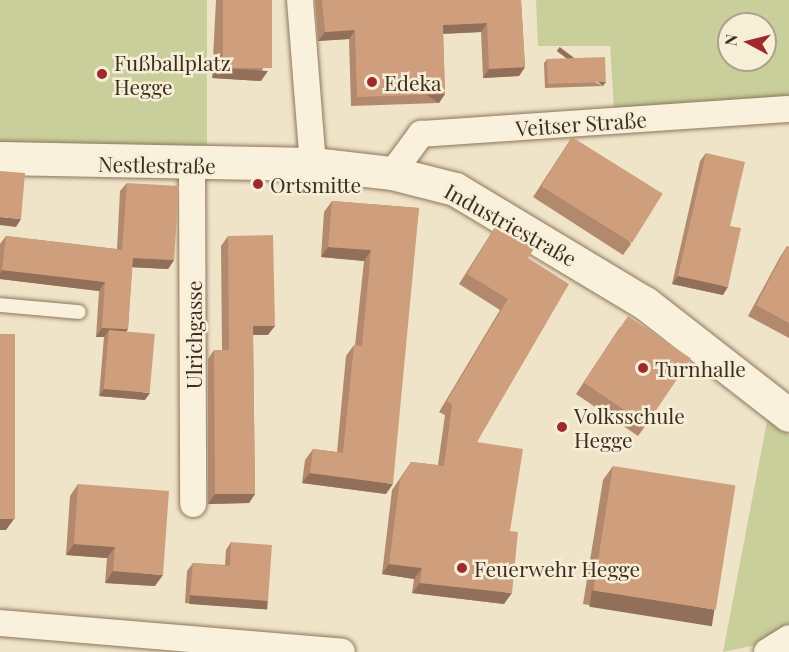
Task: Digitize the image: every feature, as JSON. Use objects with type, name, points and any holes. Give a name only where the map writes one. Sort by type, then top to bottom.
[{"type":"street","points":[[300,0],[313,164]]},
{"type":"street","name":"Veitser Straße","points":[[392,173],[421,134],[789,109]]},
{"type":"street","name":"Nestlestraße","points":[[0,158],[192,165],[313,164]]},
{"type":"street","name":"Industriestraße","points":[[313,164],[392,173],[455,189],[562,250],[645,303],[789,416]]},
{"type":"street","name":"Ulrichgasse","points":[[192,165],[193,504]]},
{"type":"street","points":[[0,623],[342,652]]},
{"type":"street","points":[[767,652],[789,638]]},
{"type":"lane","points":[[0,305],[78,312]]},
{"type":"green space","name":"Fußballplatz Hegge","points":[[0,0],[207,0],[207,148],[0,148]]},
{"type":"green space","points":[[536,0],[789,0],[789,97],[614,108],[610,46],[538,46]]},
{"type":"green space","points":[[768,416],[789,435],[789,626],[756,645],[723,652]]},
{"type":"building","points":[[223,0],[272,0],[272,68],[223,68]]},
{"type":"building","points":[[322,0],[521,0],[525,67],[489,69],[487,23],[443,25],[445,94],[357,97],[355,30],[325,32]]},
{"type":"building","points":[[605,57],[606,82],[548,84],[547,59]]},
{"type":"building","points":[[572,137],[663,194],[632,243],[541,186]]},
{"type":"building","points":[[706,153],[745,162],[730,226],[741,228],[728,287],[678,276]]},
{"type":"building","points":[[0,171],[25,173],[21,219],[0,217]]},
{"type":"building","points":[[127,183],[179,186],[174,260],[133,258],[128,329],[102,328],[105,282],[2,270],[6,236],[122,250]]},
{"type":"building","points":[[332,201],[419,208],[393,484],[310,473],[313,449],[343,453],[354,345],[362,346],[371,250],[328,247]]},
{"type":"building","points":[[497,224],[535,247],[528,258],[569,284],[477,442],[523,449],[510,531],[518,532],[512,593],[420,583],[422,568],[389,564],[400,480],[411,462],[444,466],[452,405],[447,401],[508,299],[467,274]]},
{"type":"building","points":[[273,235],[275,326],[253,326],[255,494],[215,494],[214,350],[229,350],[228,236]]},
{"type":"building","points":[[787,246],[789,247],[789,323],[756,305]]},
{"type":"building","points":[[628,316],[691,358],[646,425],[583,382]]},
{"type":"building","points":[[109,330],[155,334],[150,393],[104,389]]},
{"type":"building","points":[[0,334],[15,334],[15,519],[0,519]]},
{"type":"building","points":[[613,466],[735,485],[716,610],[593,590]]},
{"type":"building","points":[[78,484],[169,491],[163,575],[113,571],[115,547],[74,544]]},
{"type":"building","points":[[231,542],[272,545],[268,601],[190,595],[193,563],[230,566]]},
{"type":"place","name":"Fußballplatz Hegge","points":[[102,74]]},
{"type":"place","name":"Edeka","points":[[372,82]]},
{"type":"place","name":"Ortsmitte","points":[[258,184]]},
{"type":"place","name":"Turnhalle","points":[[643,368]]},
{"type":"place","name":"Volksschule Hegge","points":[[562,427]]},
{"type":"place","name":"Feuerwehr Hegge","points":[[462,568]]}]
